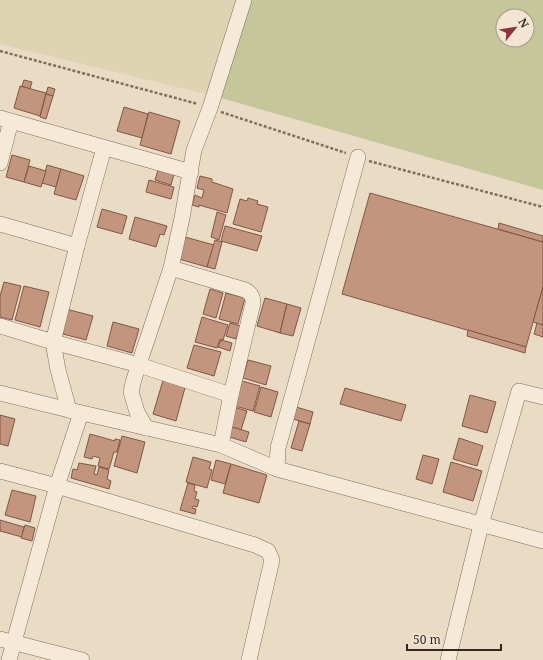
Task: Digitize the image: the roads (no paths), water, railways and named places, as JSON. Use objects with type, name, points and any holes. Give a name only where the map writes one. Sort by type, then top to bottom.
[{"type":"street","points":[[146,428],[137,412],[131,392],[171,268],[194,150],[210,108],[244,0]]},
{"type":"street","points":[[0,163],[6,120],[190,172]]},
{"type":"street","points":[[9,660],[6,640],[57,486],[75,412],[58,370],[53,342],[104,148]]},
{"type":"street","points":[[277,469],[278,448],[358,157]]},
{"type":"street","points":[[0,224],[77,246]]},
{"type":"street","points":[[171,268],[245,290],[250,292],[253,298],[221,445]]},
{"type":"street","points":[[0,326],[139,365],[231,396]]},
{"type":"street","points":[[448,660],[481,525],[519,391],[543,397]]},
{"type":"street","points":[[0,393],[75,412],[221,445],[277,469],[543,541]]},
{"type":"street","points":[[0,471],[57,486],[255,545],[268,551],[272,560],[249,660]]},
{"type":"street","points":[[6,640],[82,660]]}]
